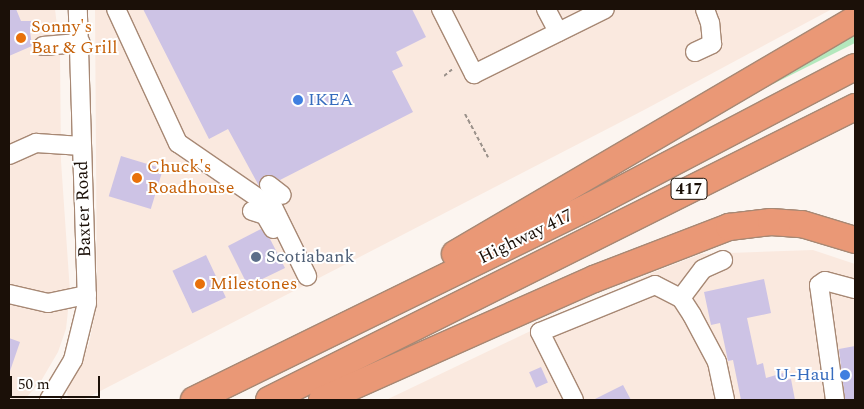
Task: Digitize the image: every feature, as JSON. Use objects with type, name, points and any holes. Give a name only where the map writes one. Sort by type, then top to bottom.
[{"type":"highway","points":[[263,366],[296,342],[453,255],[855,18]]},
{"type":"highway","name":"Highway 417","points":[[194,400],[590,206],[855,66]]},
{"type":"highway","name":"417","points":[[269,400],[855,107]]},
{"type":"highway","points":[[322,400],[594,280],[729,226],[771,222],[802,224],[855,240]]},
{"type":"street","name":"Baxter Road","points":[[49,400],[59,388],[78,346],[87,295],[81,43],[78,9]]},
{"type":"street","points":[[116,9],[178,142],[274,209],[302,279],[269,221],[264,215],[252,211]]},
{"type":"street","points":[[441,9],[474,74],[604,9]]},
{"type":"street","points":[[546,9],[558,32]]},
{"type":"street","points":[[695,52],[712,44],[710,23],[705,9]]},
{"type":"street","points":[[43,46],[81,43]]},
{"type":"street","points":[[9,155],[36,143],[82,146]]},
{"type":"street","points":[[681,298],[702,269],[723,260]]},
{"type":"street","points":[[835,400],[819,285],[825,281],[855,289]]},
{"type":"street","points":[[574,400],[540,332],[650,285],[659,286],[681,298],[712,349],[725,400]]},
{"type":"street","points":[[9,294],[48,303],[87,295]]},
{"type":"path","points":[[465,114],[488,157]]},
{"type":"shaded area","points":[[9,9],[55,9],[60,51],[61,161],[70,292],[66,329],[58,352],[41,381],[24,400],[9,400]]},
{"type":"shaded area","points":[[95,9],[832,9],[644,110],[83,400],[68,400],[67,391],[89,344],[97,303]]},
{"type":"shaded area","points":[[813,250],[855,264],[855,400],[386,400],[652,273],[701,254]]},
{"type":"green space","points":[[855,28],[855,43],[737,102]]},
{"type":"building","name":"Sonny's Bar & Grill","points":[[9,9],[16,9],[21,21],[31,21],[34,30],[30,31],[32,46],[9,56]]},
{"type":"building","name":"IKEA","points":[[143,9],[412,9],[426,37],[396,52],[403,66],[392,71],[413,112],[280,180],[271,175],[265,175],[259,186],[228,129],[209,139]]},
{"type":"building","points":[[121,156],[163,169],[151,209],[109,196]]},
{"type":"building","name":"Scotiabank","points":[[261,229],[270,239],[285,268],[248,286],[228,246]]},
{"type":"building","name":"Milestones","points":[[206,255],[226,298],[192,313],[172,271]]},
{"type":"building","points":[[764,279],[771,313],[747,318],[757,365],[763,363],[766,378],[783,373],[785,380],[791,379],[795,400],[741,400],[733,360],[728,361],[720,323],[711,325],[704,292]]},
{"type":"building","points":[[9,338],[20,342],[10,371],[9,371]]},
{"type":"building","name":"U-Haul","points":[[855,346],[855,400],[845,400],[839,349]]},
{"type":"building","points":[[541,367],[548,383],[536,388],[529,372]]},
{"type":"building","points":[[623,385],[631,400],[593,400]]},
{"type":"place","name":"Sonny's Bar & Grill","points":[[21,38]]},
{"type":"place","name":"IKEA","points":[[298,100]]},
{"type":"place","name":"Chuck's Roadhouse","points":[[137,178]]},
{"type":"place","name":"Scotiabank","points":[[256,257]]},
{"type":"place","name":"Milestones","points":[[200,284]]},
{"type":"place","name":"U-Haul","points":[[845,375]]}]
